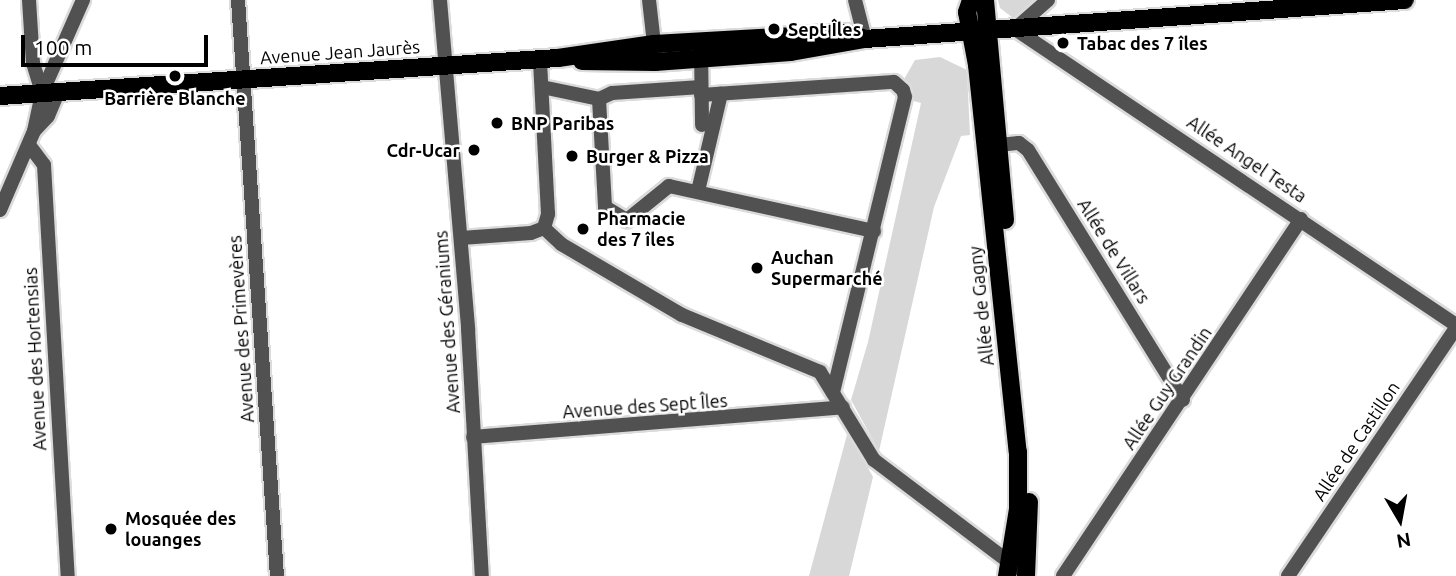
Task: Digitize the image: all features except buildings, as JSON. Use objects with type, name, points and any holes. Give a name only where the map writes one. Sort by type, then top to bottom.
[{"type":"main road","points":[[971,0],[967,12],[980,31]]},
{"type":"main road","points":[[980,31],[985,0]]},
{"type":"main road","name":"Avenue Jean Jaurès","points":[[654,53],[698,58],[791,52],[865,40],[1405,0]]},
{"type":"main road","name":"Allée de Gagny","points":[[980,31],[999,145],[1028,443],[1026,576]]},
{"type":"main road","name":"Allée de Gagny","points":[[980,31],[1018,452],[1018,501],[1009,569]]},
{"type":"main road","name":"Avenue Jean Jaurès","points":[[0,96],[654,53],[760,37],[847,33],[865,40]]},
{"type":"street","points":[[29,0],[33,63],[50,92]]},
{"type":"street","points":[[0,210],[32,138],[83,0]]},
{"type":"street","name":"Avenue des Primevères","points":[[238,0],[277,576]]},
{"type":"street","name":"Avenue des Géraniums","points":[[440,0],[461,238],[482,576]]},
{"type":"street","points":[[649,0],[654,53]]},
{"type":"street","points":[[855,0],[865,40]]},
{"type":"street","points":[[1015,29],[1048,0]]},
{"type":"street","name":"Allée Angel Testa","points":[[1015,29],[1301,219],[1456,326]]},
{"type":"street","points":[[702,125],[698,58],[702,49],[741,46],[760,37]]},
{"type":"street","points":[[544,228],[548,214],[542,87],[549,59]]},
{"type":"street","points":[[542,87],[599,99],[612,93],[701,91],[721,94],[899,85],[905,97],[833,393]]},
{"type":"street","points":[[698,191],[721,94]]},
{"type":"street","points":[[599,99],[605,207],[627,219],[669,186],[874,232]]},
{"type":"street","name":"Avenue des Hortensias","points":[[32,138],[44,165],[68,576]]},
{"type":"street","name":"Allée de Villars","points":[[999,145],[1018,143],[1028,150],[1183,400]]},
{"type":"street","name":"Allée Guy Grandin","points":[[1063,576],[1183,400],[1301,219]]},
{"type":"street","points":[[544,228],[561,244],[682,315],[820,372],[874,460],[1009,569],[1026,576]]},
{"type":"street","points":[[461,238],[531,233],[544,228]]},
{"type":"street","name":"Allée de Castillon","points":[[1288,576],[1456,326]]},
{"type":"street","name":"Avenue des Sept Îles","points":[[473,437],[843,407]]},
{"type":"shaded area","points":[[998,0],[1048,0],[1028,18],[1013,18],[1000,8]]},
{"type":"shaded area","points":[[940,57],[967,70],[970,135],[961,136],[934,207],[879,451],[851,400],[868,342],[921,103],[910,100],[903,81],[915,60]]},
{"type":"shaded area","points":[[848,431],[873,477],[849,576],[809,576]]},
{"type":"place","name":"Sept Îles","points":[[774,29]]},
{"type":"place","name":"Tabac des 7 îles","points":[[1063,43]]},
{"type":"place","name":"Barrière Blanche","points":[[175,76]]},
{"type":"place","name":"BNP Paribas","points":[[497,123]]},
{"type":"place","name":"Cdr-Ucar","points":[[474,150]]},
{"type":"place","name":"Burger & Pizza","points":[[572,156]]},
{"type":"place","name":"Pharmacie des 7 îles","points":[[583,229]]},
{"type":"place","name":"Auchan Supermarché","points":[[757,268]]},
{"type":"place","name":"Mosquée des louanges","points":[[111,529]]}]
